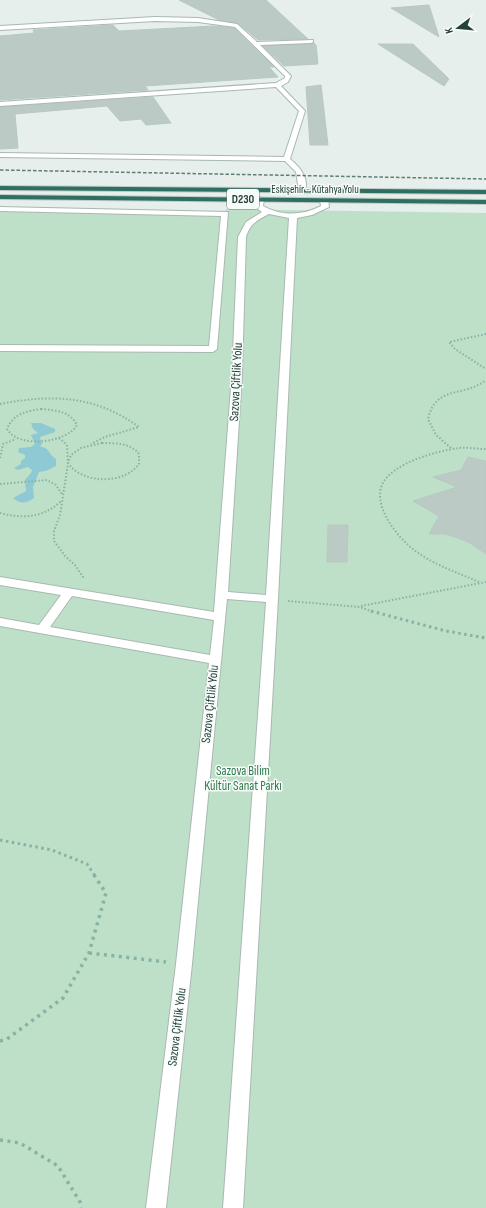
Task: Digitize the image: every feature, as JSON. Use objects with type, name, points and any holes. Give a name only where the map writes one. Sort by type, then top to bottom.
[{"type":"highway","name":"Eskişehir - Kütahya Yolu","points":[[0,188],[486,192]]},
{"type":"highway","name":"Eskişehir - Kütahya Yolu","points":[[0,197],[486,202]]},
{"type":"street","points":[[0,28],[155,19],[198,20],[237,26],[288,76],[288,80],[277,85],[0,104]]},
{"type":"street","points":[[256,44],[311,41]]},
{"type":"street","points":[[277,85],[302,111],[287,159]]},
{"type":"street","points":[[0,155],[287,159],[302,173],[303,190]]},
{"type":"street","points":[[260,199],[259,207],[267,212],[293,216],[317,212],[325,207],[324,200]]},
{"type":"street","points":[[0,209],[225,214],[213,349],[0,348]]},
{"type":"street","name":"Sazova Çiftlik Yolu","points":[[156,1208],[184,964],[220,617],[237,374],[242,237],[245,226],[254,218],[267,212]]},
{"type":"street","points":[[233,1208],[272,600],[293,216]]},
{"type":"street","points":[[0,581],[220,617]]},
{"type":"street","points":[[43,628],[69,592]]},
{"type":"street","points":[[221,595],[272,600]]},
{"type":"street","points":[[0,622],[43,628],[215,660]]},
{"type":"path","points":[[486,334],[449,342],[455,349],[486,369]]},
{"type":"path","points":[[452,449],[436,435],[428,419],[433,404],[447,395],[482,385],[486,380]]},
{"type":"path","points":[[0,404],[30,398],[70,398],[108,408],[124,415],[139,427],[105,437],[74,452],[69,458],[60,515],[54,531],[54,541],[65,556],[75,565],[83,577],[77,588],[69,592]]},
{"type":"path","points":[[41,410],[62,411],[75,419],[77,425],[68,436],[60,438],[25,442],[16,439],[9,434],[7,429],[8,424],[13,418],[21,414],[41,410]]},
{"type":"path","points":[[60,438],[67,445],[68,464],[71,469],[78,474],[100,479],[124,475],[133,471],[139,465],[140,459],[138,453],[133,448],[114,443],[91,444]]},
{"type":"path","points":[[0,458],[3,444],[16,439]]},
{"type":"path","points":[[479,582],[437,563],[405,542],[391,525],[383,511],[381,486],[387,477],[415,461],[452,449],[461,448],[486,450]]},
{"type":"path","points":[[0,484],[47,480],[61,489],[63,495],[60,502],[44,513],[18,517],[0,513]]},
{"type":"path","points":[[272,600],[360,606],[479,582],[486,582]]},
{"type":"path","points":[[360,606],[377,614],[403,619],[446,631],[486,638]]},
{"type":"path","points":[[0,840],[52,850],[87,864],[106,893],[89,953],[63,998],[6,1039],[0,1041]]},
{"type":"path","points":[[89,953],[184,964]]},
{"type":"path","points":[[0,1140],[20,1143],[58,1166],[80,1202],[81,1208]]},
{"type":"green space","name":"Sazova Bilim Kültür Sanat Parkı","points":[[0,209],[225,214],[226,209],[486,213],[486,1208],[0,1208]]},
{"type":"water","points":[[31,423],[41,423],[55,429],[55,432],[40,437],[42,444],[40,446],[47,449],[56,459],[56,466],[46,471],[39,472],[33,487],[34,498],[26,502],[21,502],[13,498],[26,491],[25,480],[32,470],[28,467],[18,470],[14,468],[21,464],[21,461],[25,458],[25,455],[18,452],[19,448],[31,447],[35,444],[31,435],[38,433],[33,429]]},
{"type":"building","points":[[179,0],[266,0],[308,39],[258,40],[238,23],[219,20]]},
{"type":"building","points":[[429,5],[439,37],[391,8]]},
{"type":"building","points":[[113,25],[119,31],[214,26],[234,28],[274,67],[269,67],[278,77],[145,86],[148,90],[0,100],[0,36],[34,33],[33,30]]},
{"type":"building","points":[[314,43],[316,45],[318,64],[284,66],[263,46]]},
{"type":"building","points":[[378,44],[413,44],[449,79],[444,86]]},
{"type":"building","points":[[321,85],[328,145],[310,145],[306,87]]},
{"type":"building","points":[[153,97],[171,123],[146,125],[141,119],[120,121],[107,106],[15,114],[18,148],[0,149],[0,107]]},
{"type":"building","points":[[468,457],[486,461],[486,554],[470,543],[458,538],[445,534],[429,534],[439,516],[413,501],[457,487],[433,477],[461,470]]},
{"type":"building","points":[[328,525],[348,525],[347,562],[327,562]]},
{"type":"railway","points":[[0,170],[486,179]]}]
